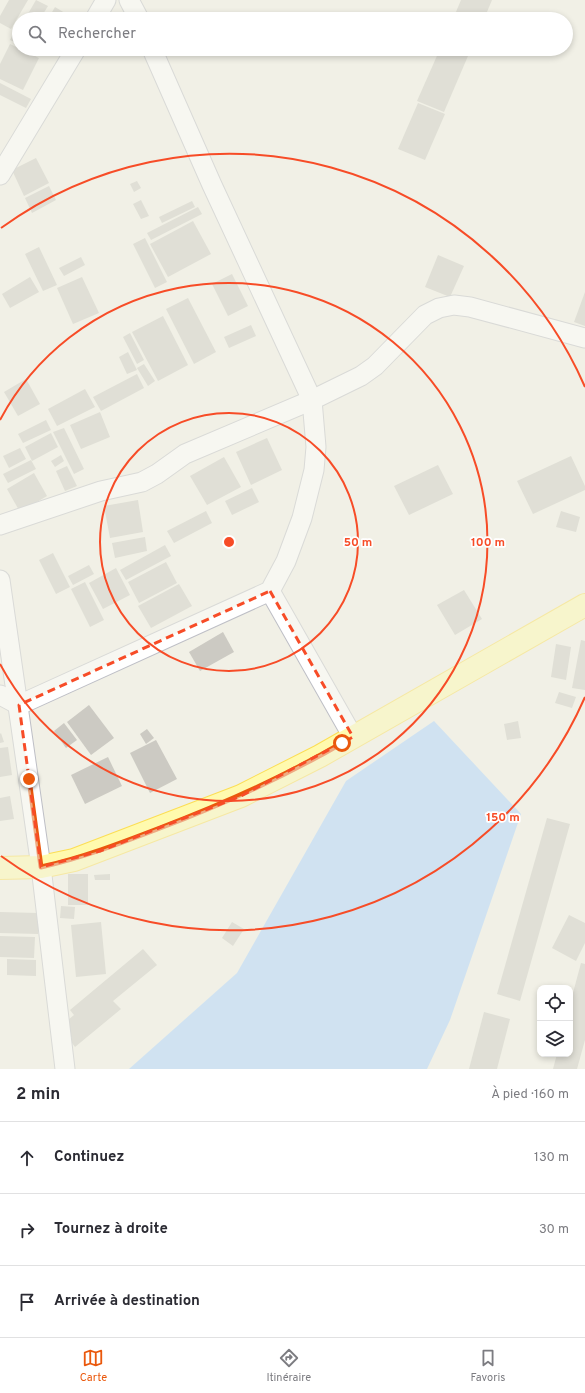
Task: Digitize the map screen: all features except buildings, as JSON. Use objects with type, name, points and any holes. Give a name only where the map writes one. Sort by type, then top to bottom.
[{"type":"main road","points":[[0,868],[41,867],[74,860],[240,796],[302,766],[585,605]]},
{"type":"street","points":[[99,12],[106,0]]},
{"type":"street","points":[[129,0],[135,12]]},
{"type":"street","points":[[0,175],[72,56]]},
{"type":"street","points":[[19,705],[270,591],[286,561],[294,539],[314,470],[316,447],[312,400],[212,185],[155,56]]},
{"type":"street","points":[[0,525],[101,491],[142,482],[157,474],[185,454],[312,400],[361,376],[375,366],[425,315],[439,308],[454,305],[470,308],[585,338]]},
{"type":"street","points":[[0,580],[41,867],[65,1069]]},
{"type":"street","points":[[270,591],[353,737]]},
{"type":"street","points":[[0,695],[19,705]]},
{"type":"highlighted area","points":[[270,591],[353,737],[241,796],[100,851],[41,867],[19,705]]},
{"type":"water","points":[[434,721],[521,814],[450,1020],[427,1069],[129,1069],[237,973],[346,781]]},
{"type":"route","points":[[29,779],[41,867],[74,860],[100,851],[240,796],[302,766],[342,743]]}]
